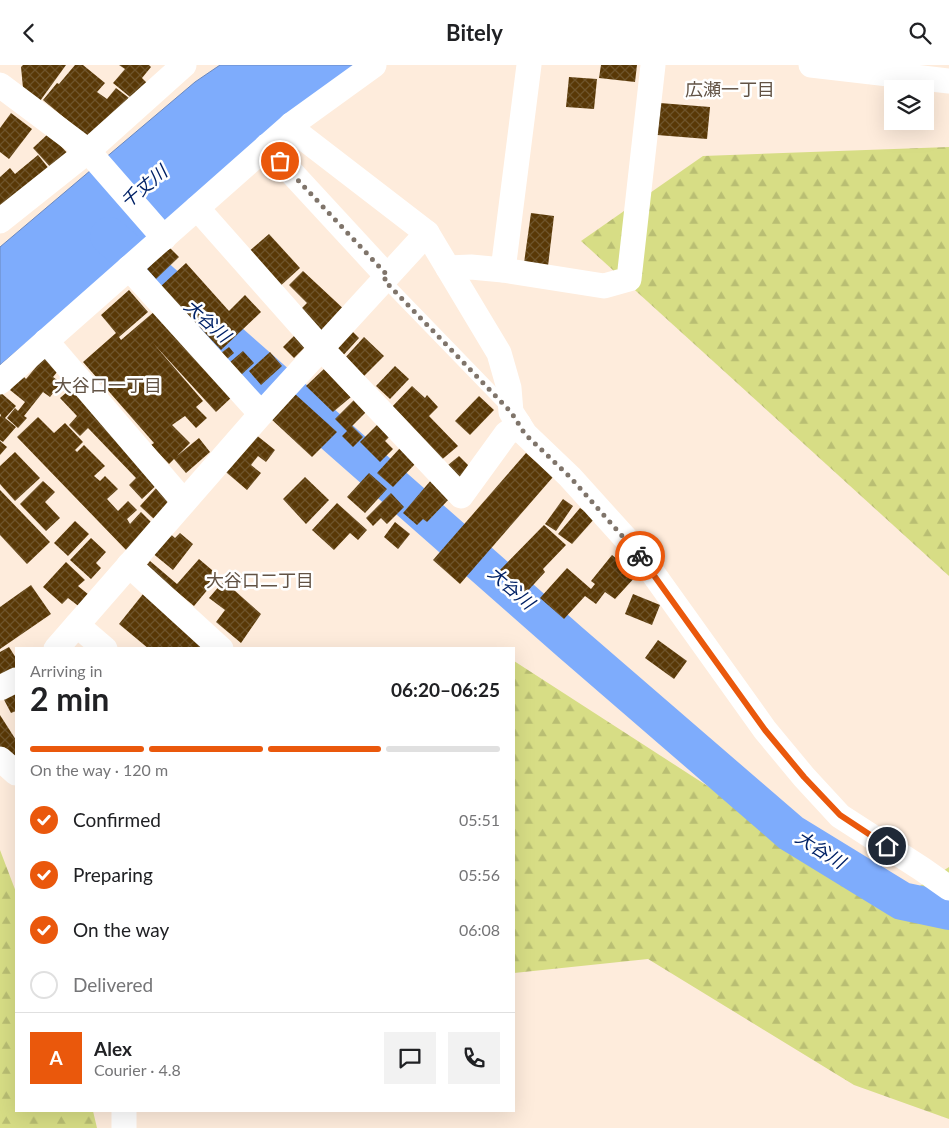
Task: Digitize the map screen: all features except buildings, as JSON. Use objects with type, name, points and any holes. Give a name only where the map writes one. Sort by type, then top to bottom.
[{"type":"street","points":[[0,382],[129,268],[161,235],[197,209],[291,125],[374,65]]},
{"type":"street","points":[[503,271],[529,65]]},
{"type":"street","points":[[448,268],[471,267],[604,286],[629,279],[653,65]]},
{"type":"street","points":[[811,65],[852,67],[949,81]]},
{"type":"street","points":[[0,221],[90,154],[178,67]]},
{"type":"street","points":[[0,85],[90,154],[161,235]]},
{"type":"street","points":[[291,125],[301,136],[427,233],[499,353],[515,418],[525,434],[570,477],[636,551],[765,730],[804,777],[840,815],[949,888]]},
{"type":"street","points":[[267,146],[386,278]]},
{"type":"street","points":[[197,209],[321,348],[461,496],[506,434],[515,418]]},
{"type":"street","points":[[58,647],[261,413],[427,233]]},
{"type":"street","points":[[129,268],[261,413]]},
{"type":"street","points":[[46,341],[184,502]]},
{"type":"street","points":[[129,565],[219,647]]},
{"type":"street","points":[[77,625],[103,647]]},
{"type":"street","points":[[0,688],[15,680]]},
{"type":"street","points":[[0,759],[15,772]]},
{"type":"street","points":[[124,1112],[124,1128]]},
{"type":"lane","points":[[386,278],[515,418]]},
{"type":"green space","points":[[949,147],[949,576],[581,241],[703,156]]},
{"type":"green space","points":[[515,662],[723,796],[912,891],[949,867],[949,1119],[854,1085],[648,959],[515,973]]},
{"type":"green space","points":[[0,850],[15,889],[15,1112],[93,1112],[97,1128],[0,1128]]},
{"type":"water","name":"千丈川","points":[[220,65],[356,65],[0,365],[0,247],[195,82]]},
{"type":"waterway","name":"大谷川","points":[[109,236],[570,642],[791,833],[902,901],[949,911]]},
{"type":"way so far","points":[[280,161],[388,276],[384,280],[511,412],[525,434],[570,477],[640,556]]},
{"type":"district","name":"広瀬一丁目","points":[[730,90]]},
{"type":"district","name":"大谷口一丁目","points":[[108,386]]},
{"type":"district","name":"大谷口二丁目","points":[[260,581]]},
{"type":"route","points":[[640,556],[765,730],[804,777],[840,815],[887,846]]}]
